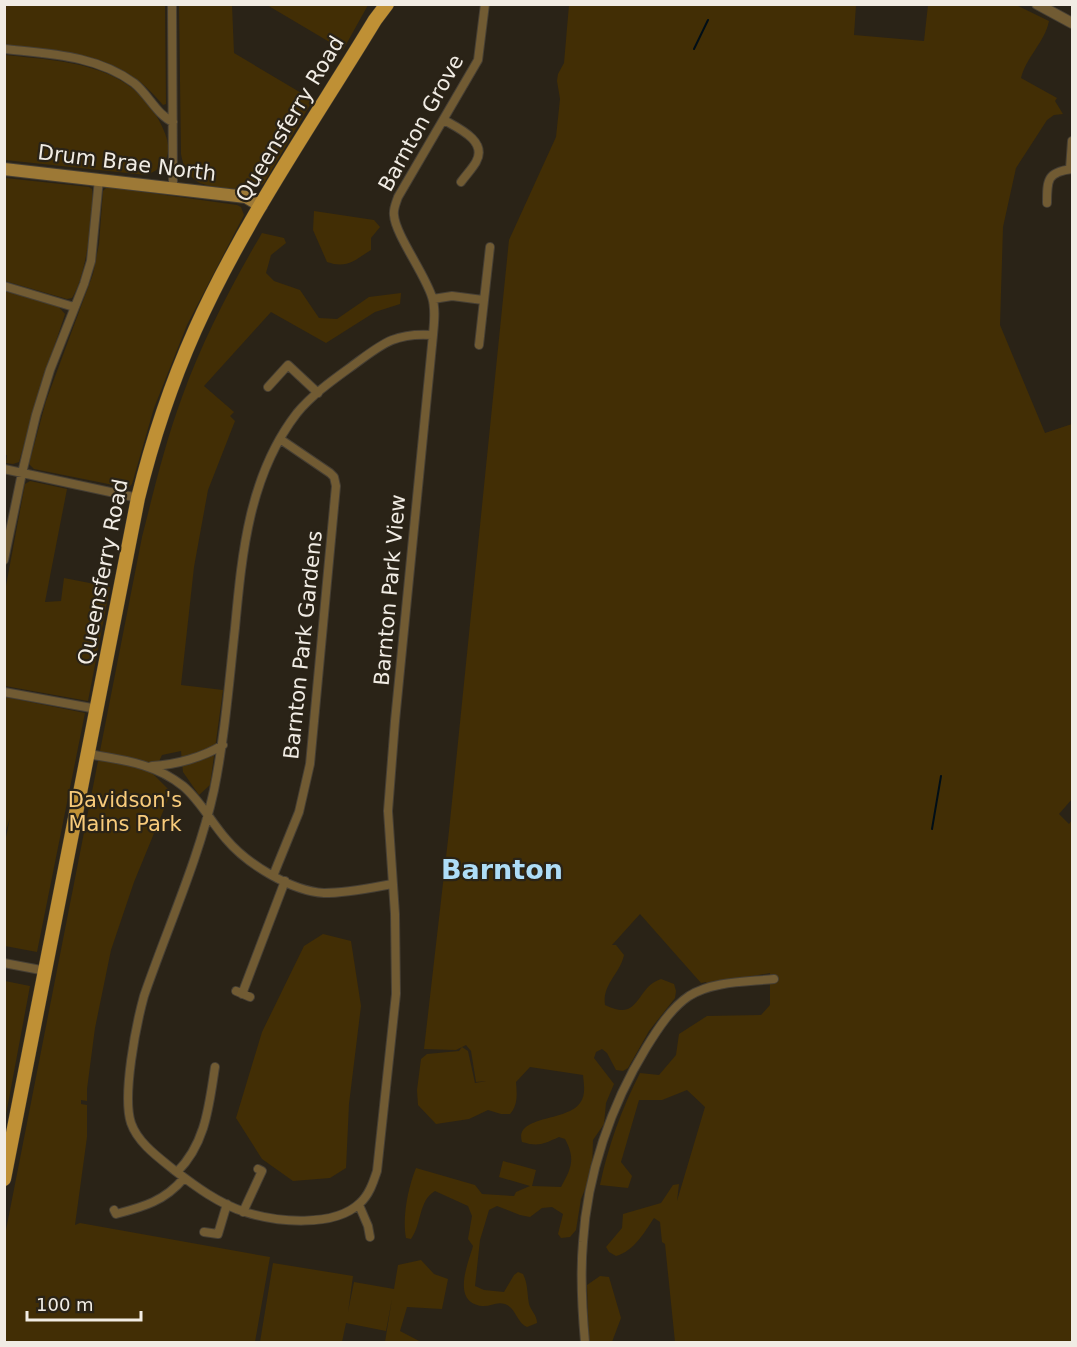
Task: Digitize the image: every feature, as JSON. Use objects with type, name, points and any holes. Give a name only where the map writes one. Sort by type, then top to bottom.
[{"type":"main road","name":"Queensferry Road","points":[[375,20],[378,4]]},
{"type":"main road","name":"Queensferry Road","points":[[4,1179],[138,498],[166,403],[191,339],[261,206],[387,4]]},
{"type":"main road","name":"Drum Brae North","points":[[4,169],[246,197],[260,196],[272,188]]},
{"type":"main road","name":"Drum Brae North","points":[[246,197],[261,206]]},
{"type":"street","points":[[172,4],[173,187]]},
{"type":"street","name":"Barnton Grove","points":[[395,223],[394,215],[398,197],[478,60],[485,4]]},
{"type":"street","points":[[1037,4],[1072,23]]},
{"type":"street","points":[[4,50],[71,57],[109,68],[137,86],[164,116],[173,122]]},
{"type":"street","points":[[444,120],[474,139],[479,151],[478,160],[461,182]]},
{"type":"street","points":[[1047,203],[1049,178],[1071,169],[1072,141]]},
{"type":"street","points":[[4,560],[22,472],[42,396],[91,261],[99,179]]},
{"type":"street","name":"Barnton Park View","points":[[359,1205],[372,1187],[381,1150],[396,994],[393,884],[388,818],[395,721],[434,335],[433,299],[395,223]]},
{"type":"street","points":[[479,345],[490,247]]},
{"type":"street","points":[[4,286],[74,307]]},
{"type":"street","points":[[433,299],[452,296],[483,300]]},
{"type":"street","points":[[370,1237],[363,1210],[359,1205],[342,1214],[320,1220],[281,1219],[243,1212],[181,1175],[143,1143],[132,1126],[129,1105],[131,1063],[144,996],[208,816],[223,745],[240,578],[248,525],[259,483],[280,439],[299,411],[318,393],[390,339],[411,334],[434,335]]},
{"type":"street","points":[[268,387],[290,363],[318,393]]},
{"type":"street","name":"Barnton Park Gardens","points":[[273,876],[289,840],[305,791],[314,730],[336,486],[334,477],[330,473],[280,439]]},
{"type":"street","points":[[4,469],[138,498]]},
{"type":"street","points":[[4,692],[97,709]]},
{"type":"street","points":[[150,766],[174,763],[223,745]]},
{"type":"street","points":[[88,754],[150,766],[183,786],[238,852],[273,876],[305,890],[323,893],[343,892],[393,884]]},
{"type":"street","points":[[243,994],[285,881]]},
{"type":"street","points":[[4,963],[46,970]]},
{"type":"street","points":[[585,1342],[581,1272],[586,1214],[601,1151],[631,1074],[662,1024],[691,995],[731,983],[774,979]]},
{"type":"street","points":[[114,1210],[116,1214],[156,1203],[181,1175],[206,1125],[215,1067]]},
{"type":"street","points":[[243,1212],[262,1171],[258,1169]]},
{"type":"street","points":[[204,1232],[218,1234],[227,1204]]},
{"type":"green space","points":[[5,5],[165,5],[166,104],[163,105],[147,87],[129,74],[111,65],[71,53],[5,45]]},
{"type":"green space","points":[[179,5],[232,5],[234,53],[313,100],[264,183],[258,187],[235,189],[202,184],[188,173],[184,166],[181,154]]},
{"type":"green space","points":[[267,5],[368,5],[343,50]]},
{"type":"green space","points":[[569,5],[856,5],[854,35],[924,41],[928,5],[1016,5],[1049,21],[1044,36],[1023,70],[1021,78],[1057,98],[1055,101],[1063,114],[1054,115],[1047,120],[1016,168],[1003,227],[1000,325],[1045,433],[1072,424],[1072,799],[1059,814],[1069,824],[1072,820],[1072,1342],[675,1342],[665,1244],[662,1242],[660,1222],[654,1218],[638,1241],[622,1254],[616,1256],[606,1247],[622,1228],[623,1214],[661,1203],[673,1185],[679,1184],[677,1201],[705,1107],[687,1090],[662,1100],[639,1100],[621,1162],[632,1176],[628,1188],[600,1185],[603,1170],[616,1128],[640,1073],[659,1075],[676,1055],[679,1034],[707,1016],[761,1015],[770,1005],[770,973],[707,984],[706,982],[701,983],[640,914],[612,945],[616,945],[624,955],[606,991],[605,1005],[625,1010],[632,1007],[646,989],[661,979],[674,984],[675,998],[649,1031],[628,1068],[623,1071],[616,1070],[607,1053],[602,1049],[596,1052],[594,1058],[614,1084],[606,1103],[604,1124],[593,1140],[592,1172],[581,1199],[576,1230],[570,1237],[561,1238],[558,1234],[563,1214],[552,1207],[542,1208],[530,1217],[497,1206],[489,1210],[480,1240],[475,1286],[484,1290],[504,1292],[514,1275],[518,1272],[523,1274],[529,1304],[537,1323],[527,1327],[505,1304],[482,1306],[473,1303],[467,1297],[464,1290],[465,1272],[473,1246],[468,1239],[472,1216],[468,1206],[435,1191],[423,1207],[411,1239],[406,1238],[406,1203],[416,1168],[475,1185],[482,1194],[514,1196],[516,1192],[530,1186],[499,1177],[503,1161],[536,1170],[532,1186],[561,1187],[571,1164],[570,1152],[565,1139],[559,1137],[545,1143],[533,1144],[522,1142],[522,1133],[533,1123],[573,1109],[580,1103],[584,1093],[583,1075],[530,1067],[516,1082],[516,1103],[510,1114],[488,1110],[469,1119],[436,1124],[418,1105],[417,1090],[421,1059],[427,1054],[459,1051],[462,1047],[456,1050],[424,1049],[449,831],[509,240],[556,137],[560,99],[557,81],[564,63]],"holes":[[[466,1045],[471,1051],[476,1082],[486,1081],[475,1083],[468,1051],[462,1047]]]},
{"type":"green space","points":[[5,55],[47,59],[89,67],[127,84],[143,97],[164,130],[168,150],[163,164],[146,175],[5,160]]},
{"type":"green space","points":[[5,178],[92,189],[88,245],[81,276],[72,298],[67,299],[5,281]]},
{"type":"green space","points":[[107,187],[237,205],[241,207],[244,215],[187,325],[154,408],[132,484],[128,488],[34,469],[29,464],[46,401],[93,274],[99,244],[103,191]]},
{"type":"green space","points":[[314,211],[374,220],[380,227],[371,238],[371,250],[345,264],[327,262],[313,230]]},
{"type":"green space","name":"Davidson's Mains Park","points":[[262,233],[284,238],[286,243],[271,255],[266,273],[274,281],[300,290],[319,318],[337,319],[369,297],[401,293],[400,304],[375,312],[326,343],[271,312],[204,386],[234,412],[230,416],[235,421],[208,490],[194,567],[181,685],[223,690],[210,785],[199,795],[183,772],[181,751],[162,755],[153,774],[171,792],[134,882],[111,950],[95,1028],[87,1101],[81,1100],[81,1104],[87,1105],[87,1137],[75,1225],[80,1223],[270,1257],[255,1342],[5,1342],[5,1235],[142,537],[165,449],[190,375],[218,313]]},
{"type":"green space","points":[[4,291],[58,306],[65,314],[19,462],[13,464],[6,463],[7,455],[4,455]]},
{"type":"green space","points":[[30,481],[67,489],[45,602],[61,601],[64,578],[110,587],[88,701],[5,686],[5,591],[25,484]]},
{"type":"green space","points":[[5,697],[85,713],[37,952],[5,946],[4,847],[10,818],[5,834]]},
{"type":"green space","points":[[323,934],[351,941],[361,1006],[349,1104],[346,1168],[330,1178],[293,1181],[262,1159],[236,1118],[262,1032],[304,946]]},
{"type":"green space","points":[[4,981],[30,986],[5,1120]]},
{"type":"green space","points":[[421,1260],[434,1274],[448,1279],[442,1309],[407,1307],[400,1331],[421,1342],[385,1342],[392,1299],[386,1331],[346,1323],[342,1342],[260,1342],[273,1263],[353,1276],[348,1312],[354,1282],[394,1289],[398,1265]]},
{"type":"green space","points":[[600,1276],[609,1277],[621,1318],[612,1342],[589,1342],[587,1285]]},
{"type":"waterway","points":[[694,49],[708,20]]},
{"type":"waterway","points":[[932,829],[941,776]]},
{"type":"district","name":"Barnton","points":[[502,869]]}]
